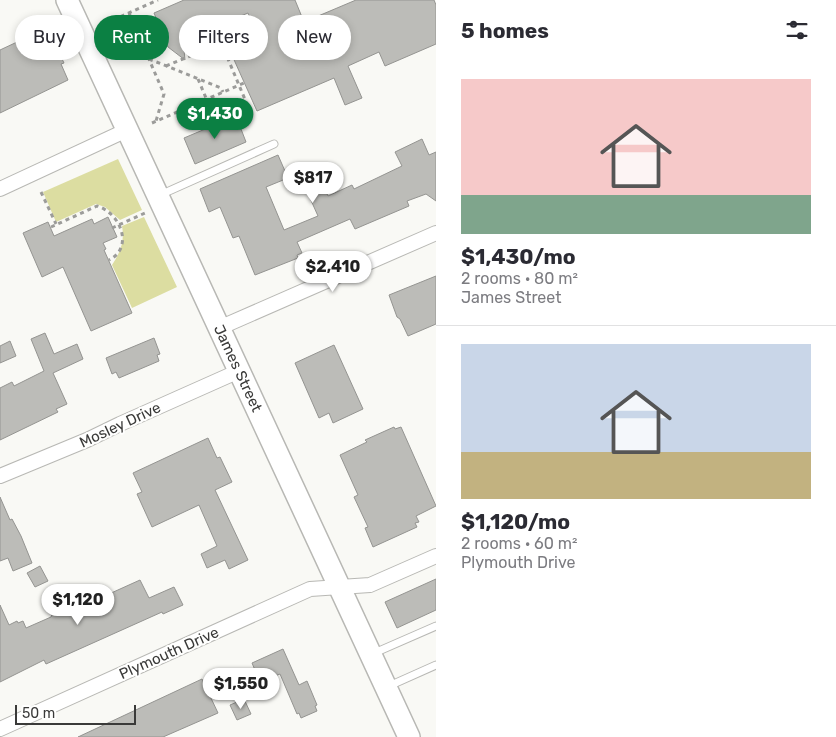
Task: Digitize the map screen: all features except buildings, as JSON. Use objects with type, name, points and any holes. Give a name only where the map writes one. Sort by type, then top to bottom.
[{"type":"main road","name":"James Street","points":[[67,0],[127,130],[151,204],[219,328],[409,737]]},
{"type":"street","points":[[0,190],[127,130]]},
{"type":"street","points":[[219,328],[436,234]]},
{"type":"street","name":"Mosley Drive","points":[[0,476],[87,440],[239,371]]},
{"type":"street","name":"Plymouth Drive","points":[[0,730],[310,589],[370,585],[436,556]]},
{"type":"lane","points":[[151,204],[274,144]]},
{"type":"lane","points":[[372,654],[436,626]]},
{"type":"lane","points":[[387,688],[436,665]]},
{"type":"path","points":[[123,15],[158,0]]},
{"type":"path","points":[[149,60],[164,94],[154,122],[244,83]]},
{"type":"path","points":[[151,60],[221,88],[223,92]]},
{"type":"path","points":[[166,66],[180,60]]},
{"type":"path","points":[[228,60],[252,116],[238,122]]},
{"type":"path","points":[[198,79],[217,124]]},
{"type":"path","points":[[41,192],[56,224]]},
{"type":"path","points":[[112,228],[151,204]]},
{"type":"path","points":[[50,227],[96,206],[108,212],[116,217],[122,231],[121,246],[114,258],[109,260]]},
{"type":"green space","points":[[118,159],[142,210],[120,220],[105,207],[96,204],[56,222],[43,192]]},
{"type":"green space","points":[[144,217],[177,287],[132,308],[112,265],[121,247],[123,237],[122,226]]}]
